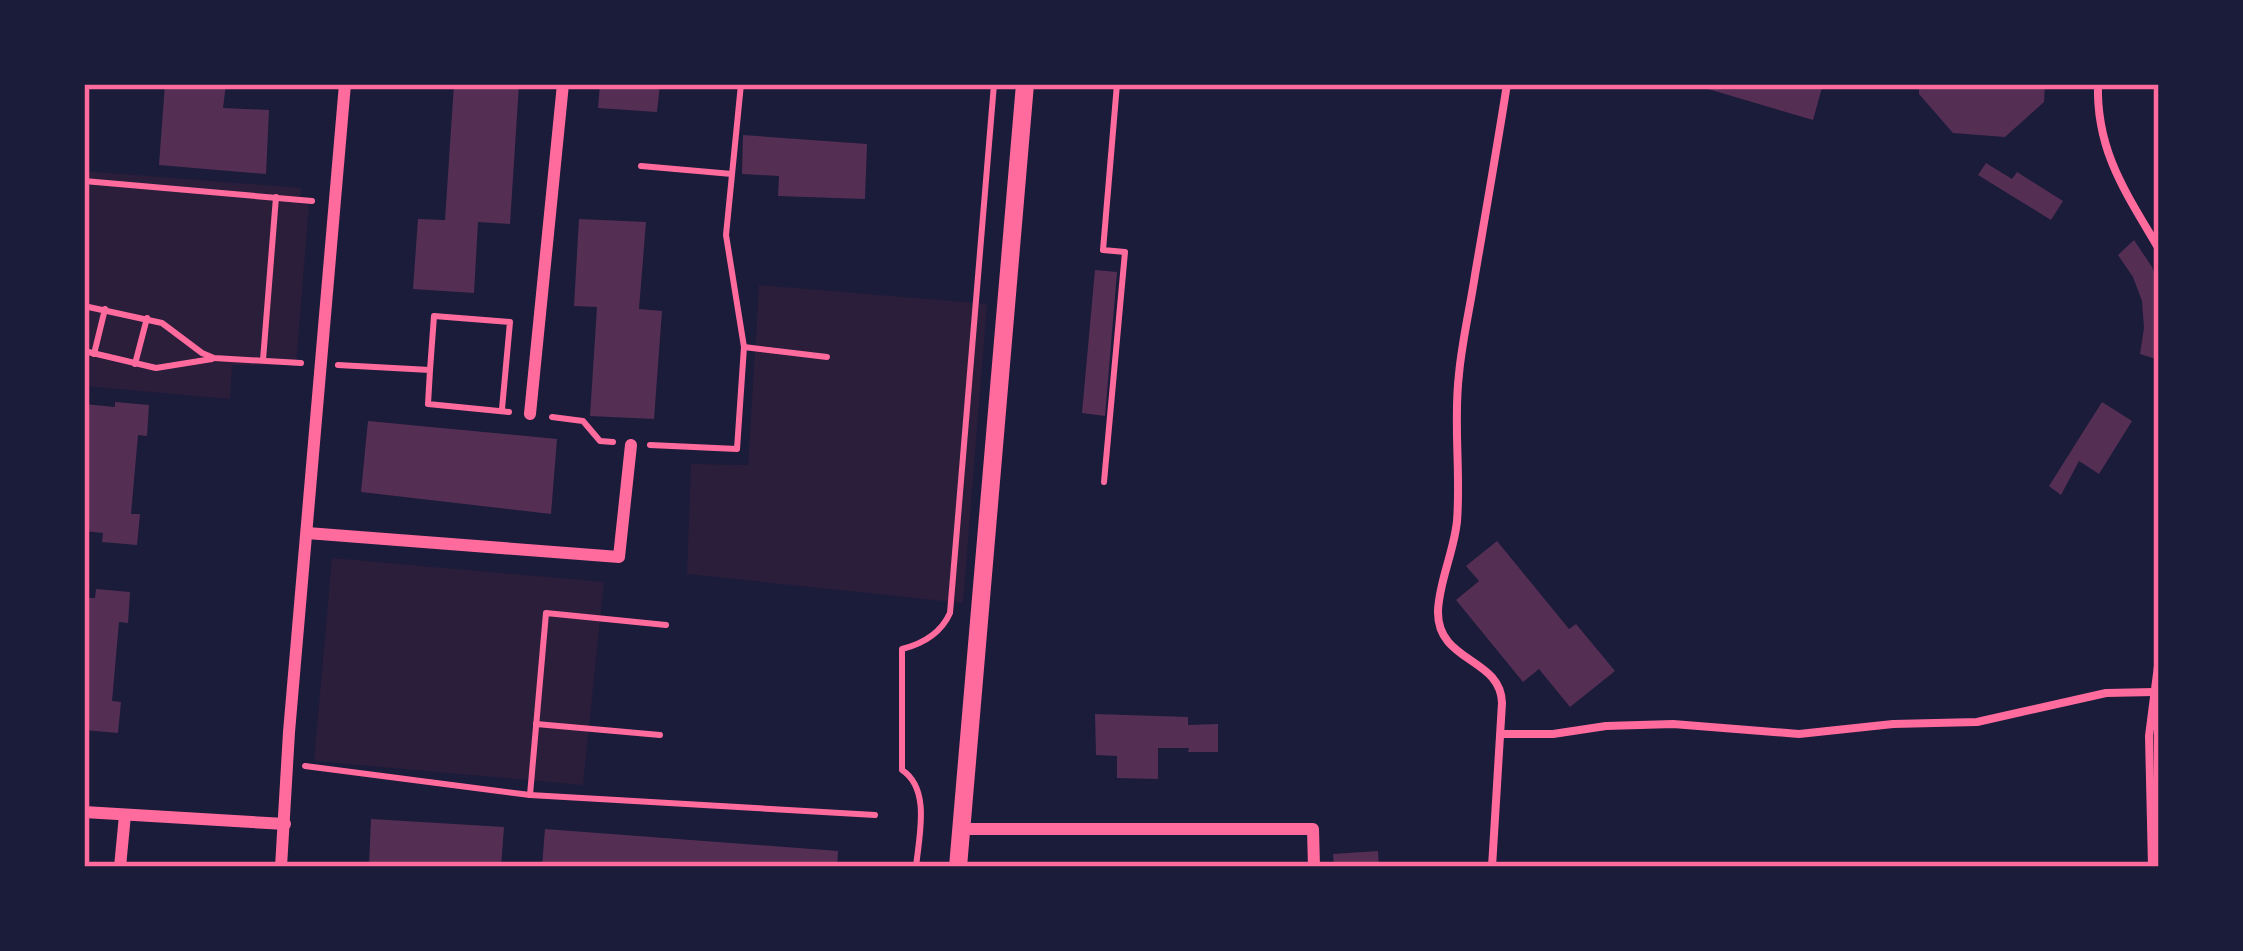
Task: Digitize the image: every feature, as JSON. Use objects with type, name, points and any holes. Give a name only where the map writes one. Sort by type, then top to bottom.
[{"type":"street","points":[[281,867],[345,84]]},
{"type":"street","points":[[530,414],[563,84]]},
{"type":"street","points":[[958,867],[1025,84]]},
{"type":"street","points":[[307,532],[620,557],[631,445]]},
{"type":"street","points":[[84,812],[285,824]]},
{"type":"street","points":[[120,867],[125,814]]},
{"type":"street","points":[[962,829],[1313,829],[1314,867]]},
{"type":"lane","points":[[1492,867],[1502,694],[1489,672],[1447,641],[1438,611],[1456,530],[1459,375],[1507,84]]},
{"type":"lane","points":[[2098,84],[2104,144],[2159,249]]},
{"type":"lane","points":[[2152,867],[2149,736],[2159,658]]},
{"type":"lane","points":[[1501,734],[1673,724],[1799,734],[1893,724],[1977,722],[2106,693],[2154,692]]},
{"type":"path","points":[[916,867],[920,791],[915,778],[902,770],[902,649],[927,640],[950,613],[994,84]]},
{"type":"path","points":[[1104,482],[1125,251],[1103,250],[1117,84]]},
{"type":"path","points":[[640,166],[732,174]]},
{"type":"path","points":[[84,181],[312,200]]},
{"type":"path","points":[[263,360],[277,197]]},
{"type":"path","points":[[94,354],[105,309]]},
{"type":"path","points":[[430,370],[434,316],[510,322],[501,410]]},
{"type":"path","points":[[136,364],[147,318]]},
{"type":"path","points":[[745,347],[827,357]]},
{"type":"path","points":[[84,351],[167,368],[221,359]]},
{"type":"path","points":[[530,796],[546,613],[666,625]]},
{"type":"path","points":[[536,724],[660,735]]},
{"type":"path","points":[[287,764],[530,796],[874,815]]},
{"type":"shaded area","points":[[84,171],[301,188],[300,203],[309,205],[296,365],[232,365],[230,399],[84,386]]},
{"type":"shaded area","points":[[759,285],[987,304],[963,603],[687,574],[691,464],[748,465]]},
{"type":"shaded area","points":[[332,558],[604,582],[583,785],[314,761]]},
{"type":"building","points":[[165,84],[226,84],[223,108],[269,110],[266,174],[159,165]]},
{"type":"building","points":[[454,84],[519,84],[510,224],[478,222],[474,293],[413,289],[418,219],[445,220]]},
{"type":"building","points":[[600,84],[660,84],[657,112],[598,108]]},
{"type":"building","points":[[1709,84],[1823,84],[1813,120],[1708,89]]},
{"type":"building","points":[[1919,84],[2045,84],[2044,102],[2005,137],[1953,133],[1919,94]]},
{"type":"building","points":[[743,135],[867,144],[865,199],[778,196],[779,176],[742,174]]},
{"type":"building","points":[[1986,163],[2012,179],[2017,172],[2063,201],[2051,220],[1978,175]]},
{"type":"building","points":[[579,219],[646,222],[639,309],[662,311],[654,419],[590,416],[597,307],[574,306]]},
{"type":"building","points":[[2134,240],[2159,284],[2159,360],[2140,354],[2142,301],[2118,255]]},
{"type":"building","points":[[1095,270],[1117,272],[1105,416],[1082,413]]},
{"type":"building","points":[[115,402],[149,405],[147,436],[138,435],[131,514],[140,514],[137,545],[102,542],[103,533],[84,531],[84,404],[115,407]]},
{"type":"building","points":[[2102,402],[2132,421],[2099,474],[2079,461],[2061,495],[2049,486]]},
{"type":"building","points":[[368,421],[557,439],[551,514],[361,492]]},
{"type":"building","points":[[1497,541],[1569,629],[1576,624],[1615,671],[1570,707],[1539,669],[1523,682],[1456,600],[1479,581],[1466,566]]},
{"type":"building","points":[[96,589],[130,592],[128,623],[119,622],[112,701],[121,702],[118,733],[84,730],[84,598],[95,598]]},
{"type":"building","points":[[1095,714],[1188,717],[1188,725],[1218,724],[1218,752],[1158,748],[1158,779],[1117,778],[1117,756],[1096,755]]},
{"type":"building","points":[[371,819],[504,827],[501,867],[369,867]]},
{"type":"building","points":[[545,829],[838,851],[837,867],[542,867]]},
{"type":"building","points":[[1378,851],[1379,867],[1334,867],[1333,854]]}]
